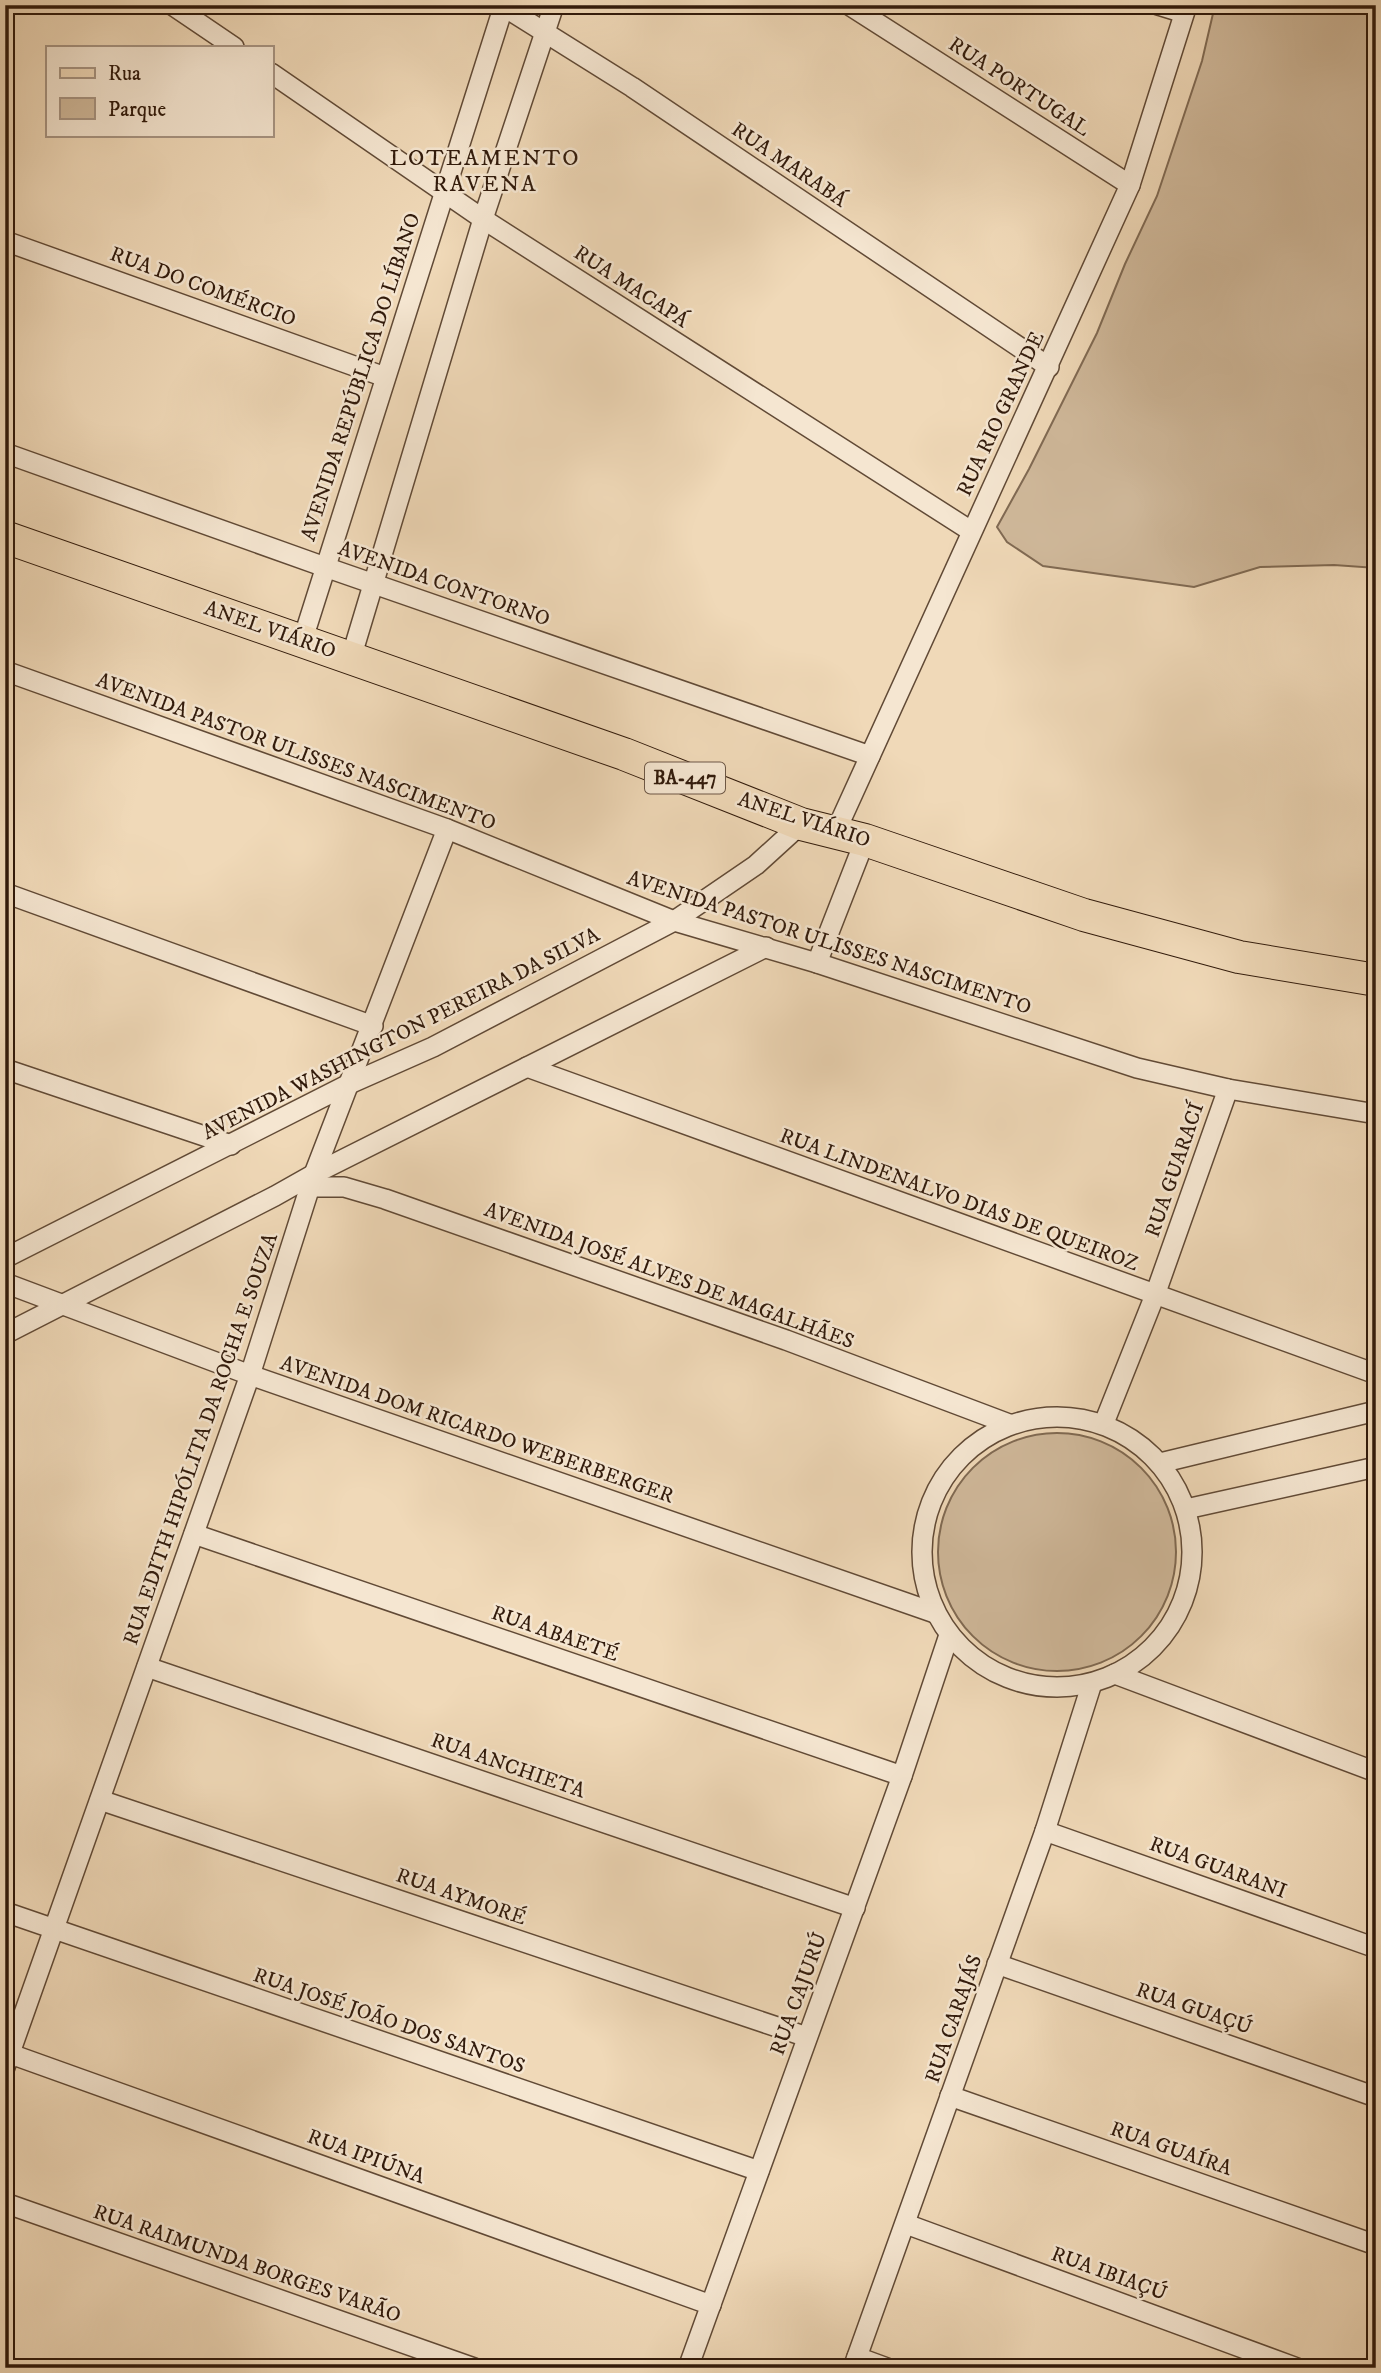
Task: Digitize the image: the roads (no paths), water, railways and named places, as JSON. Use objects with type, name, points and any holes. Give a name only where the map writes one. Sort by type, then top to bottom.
[{"type":"main road","name":"ANEL VIÁRIO","points":[[5,537],[624,754],[801,824],[850,836],[1084,915],[1239,957],[1376,980]]},
{"type":"street","points":[[172,5],[233,46]]},
{"type":"street","points":[[351,659],[483,219],[554,5]]},
{"type":"street","name":"RUA PORTUGAL","points":[[849,5],[1130,185]]},
{"type":"street","points":[[1158,5],[1185,9]]},
{"type":"street","name":"RUA MARABÁ","points":[[503,6],[546,31],[1049,367]]},
{"type":"street","name":"AVENIDA REPÚBLICA DO LÍBANO","points":[[302,642],[503,6]]},
{"type":"street","name":"RUA RIO GRANDE","points":[[817,963],[870,756],[1130,185],[1185,9]]},
{"type":"street","name":"RUA MACAPÁ","points":[[273,74],[483,219],[971,531]]},
{"type":"street","name":"RUA DO COMÉRCIO","points":[[5,241],[385,377]]},
{"type":"street","name":"AVENIDA CONTORNO","points":[[5,453],[870,756]]},
{"type":"street","name":"AVENIDA PASTOR ULISSES NASCIMENTO","points":[[5,671],[447,829],[674,921],[817,963],[1137,1068],[1228,1089],[1376,1114]]},
{"type":"street","name":"AVENIDA WASHINGTON PEREIRA DA SILVA","points":[[5,1258],[346,1085],[433,1046],[674,921],[756,865],[801,824]]},
{"type":"street","name":"RUA EDITH HIPÓLITA DA ROCHA E SOUZA","points":[[7,2058],[250,1375],[312,1180],[346,1085],[373,1027],[447,829]]},
{"type":"street","points":[[5,893],[373,1027]]},
{"type":"street","points":[[5,1334],[766,947]]},
{"type":"street","name":"RUA LINDENALVO DIAS DE QUEIROZ","points":[[527,1068],[1376,1374]]},
{"type":"street","points":[[5,1069],[231,1145]]},
{"type":"street","name":"RUA GUARACÍ","points":[[1104,1423],[1155,1295],[1228,1089]]},
{"type":"street","name":"AVENIDA JOSÉ ALVES DE MAGALHÃES","points":[[312,1180],[386,1199],[786,1340],[1009,1424]]},
{"type":"street","name":"AVENIDA DOM RICARDO WEBERBERGER","points":[[5,1283],[250,1375],[935,1613]]},
{"type":"street","points":[[1160,1463],[1376,1411]]},
{"type":"street","points":[[1040,1416],[1072,1416],[1104,1423],[1135,1439],[1160,1463],[1175,1484],[1186,1508],[1192,1557],[1181,1605],[1154,1646],[1115,1674],[1092,1683],[1067,1688],[1045,1688],[1009,1679],[975,1661],[948,1635],[935,1613],[923,1577],[922,1565],[921,1539],[930,1503],[948,1470],[975,1443],[1009,1424],[1040,1416]]},
{"type":"street","points":[[1186,1508],[1376,1467]]},
{"type":"street","name":"RUA ABAETÉ","points":[[194,1534],[902,1776]]},
{"type":"street","name":"RUA CAJURÚ","points":[[688,2368],[902,1776],[948,1635]]},
{"type":"street","name":"RUA ANCHIETA","points":[[147,1667],[855,1908]]},
{"type":"street","points":[[1115,1674],[1376,1772]]},
{"type":"street","name":"RUA CARAJÁS","points":[[855,2362],[1045,1831],[1092,1683]]},
{"type":"street","name":"RUA AYMORÉ","points":[[100,1800],[807,2038]]},
{"type":"street","name":"RUA GUARANI","points":[[1045,1831],[1376,1948]]},
{"type":"street","name":"RUA JOSÉ JOÃO DOS SANTOS","points":[[5,1912],[759,2171]]},
{"type":"street","name":"RUA GUAÇÚ","points":[[997,1964],[1376,2097]]},
{"type":"street","name":"RUA IPIÚNA","points":[[7,2058],[711,2305]]},
{"type":"street","name":"RUA GUAÍRA","points":[[950,2096],[1376,2245]]},
{"type":"street","name":"RUA RAIMUNDA BORGES VARÃO","points":[[5,2203],[474,2368]]},
{"type":"street","name":"RUA IBIAÇÚ","points":[[906,2224],[1297,2368]]},
{"type":"street","points":[[855,2362],[887,2368]]},
{"type":"street","points":[[5,2366],[11,2368]]},
{"type":"district","name":"LOTEAMENTO RAVENA","points":[[485,171]]}]
